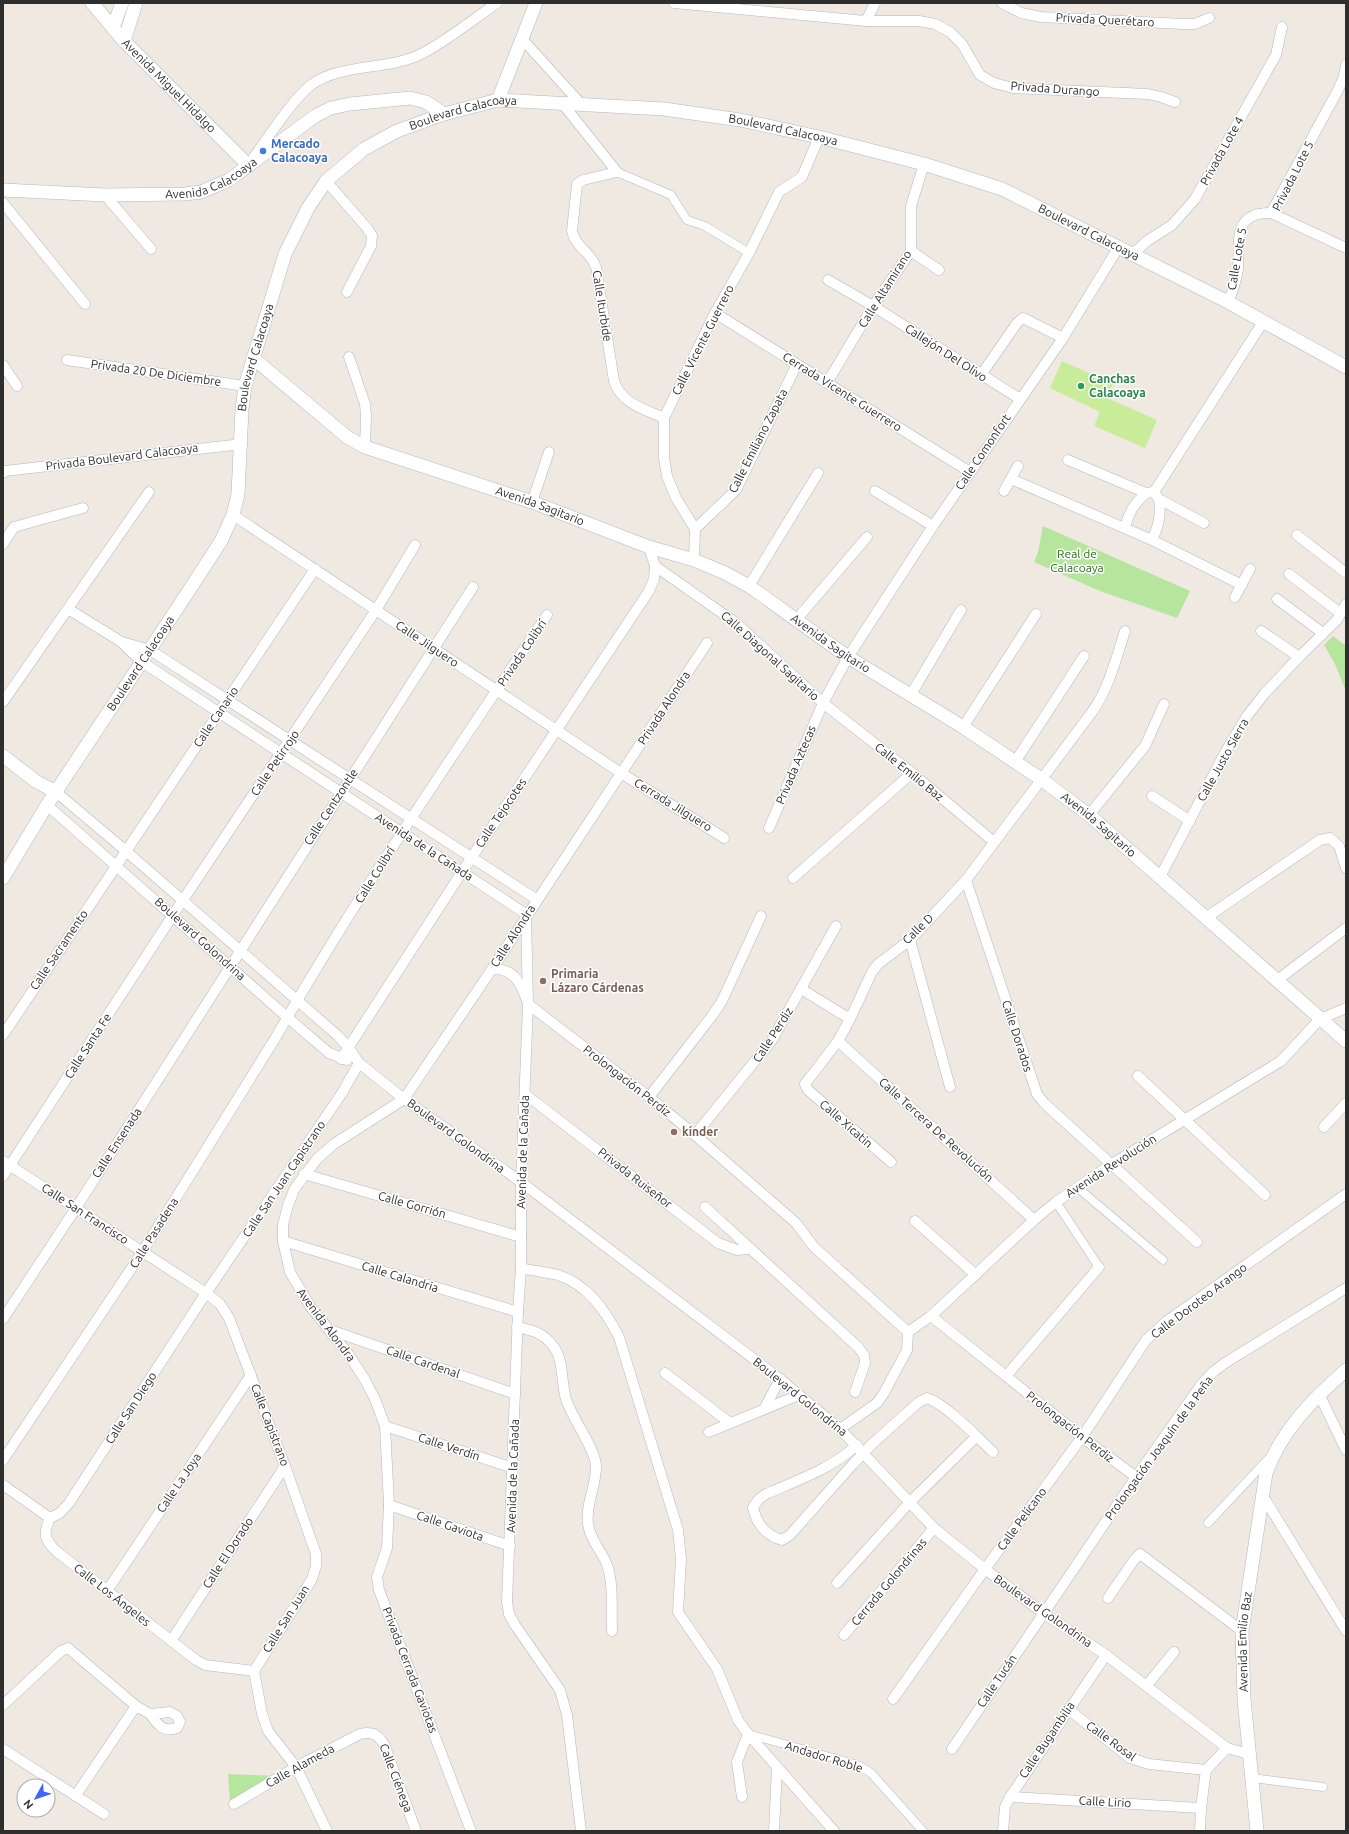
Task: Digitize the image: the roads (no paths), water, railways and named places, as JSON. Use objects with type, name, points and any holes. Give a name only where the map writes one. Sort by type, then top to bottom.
[{"type":"street","name":"Avenida Miguel Hidalgo","points":[[92,3],[124,41],[248,166]]},
{"type":"street","points":[[113,28],[122,3]]},
{"type":"street","points":[[124,41],[136,3]]},
{"type":"street","points":[[248,166],[298,99],[312,84],[332,75],[399,62],[419,55],[497,3]]},
{"type":"street","name":"Privada Durango","points":[[674,3],[866,21],[919,21],[936,24],[950,32],[962,44],[980,75],[994,83],[1013,88],[1148,94],[1161,96],[1175,102]]},
{"type":"street","points":[[866,21],[875,3]]},
{"type":"street","name":"Privada Querétaro","points":[[1002,3],[1021,13],[1041,17],[1183,24],[1194,24],[1209,18]]},
{"type":"street","points":[[498,100],[523,40],[531,5]]},
{"type":"street","name":"Privada Lote 4","points":[[1134,254],[1147,241],[1172,225],[1183,215],[1195,199],[1276,55],[1282,27]]},
{"type":"street","points":[[523,40],[581,104]]},
{"type":"street","name":"Privada Lote 5","points":[[1346,65],[1343,79],[1337,92],[1271,213],[1346,248]]},
{"type":"street","name":"Avenida Calacoaya","points":[[3,190],[106,195],[185,194],[201,192],[229,180],[315,116],[331,108],[350,104],[410,98],[426,102],[444,114]]},
{"type":"street","name":"Boulevard Calacoaya","points":[[3,878],[47,805],[220,541],[233,515],[238,494],[242,444],[242,409],[245,386],[285,254],[308,208],[326,181],[364,149],[386,137],[444,114],[498,100],[664,109],[740,120],[819,137],[924,164],[1002,189],[1228,302],[1346,367]]},
{"type":"street","points":[[562,103],[617,172],[671,195],[687,220],[705,226],[749,253]]},
{"type":"street","name":"Calle Vicente Guerrero","points":[[695,528],[676,498],[667,476],[664,458],[664,418],[715,313],[749,253],[779,192],[802,176],[819,137]]},
{"type":"street","name":"Calle Altamirano","points":[[827,383],[873,306],[911,251],[911,206],[924,164]]},
{"type":"street","name":"Calle Iturbide","points":[[617,172],[582,180],[577,184],[572,231],[574,238],[593,259],[596,267],[614,381],[617,390],[631,403],[664,418]]},
{"type":"street","points":[[326,181],[367,228],[372,236],[371,246],[347,292]]},
{"type":"street","points":[[106,195],[151,249]]},
{"type":"street","points":[[3,202],[85,304]]},
{"type":"street","name":"Calle Lote 5","points":[[1228,302],[1238,271],[1239,232],[1243,222],[1261,213],[1271,213]]},
{"type":"street","name":"Calle Comonfort","points":[[848,657],[933,526],[1062,338],[1118,248]]},
{"type":"street","points":[[911,251],[939,270]]},
{"type":"street","name":"Callejón Del Olivo","points":[[828,280],[873,306],[1020,399]]},
{"type":"street","name":"Cerrada Vicente Guerrero","points":[[715,313],[970,472]]},
{"type":"street","points":[[981,375],[1023,318],[1062,338]]},
{"type":"street","points":[[1125,527],[1128,514],[1135,503],[1153,495],[1263,322]]},
{"type":"street","points":[[349,357],[365,404],[365,447]]},
{"type":"street","name":"Avenida Sagitario","points":[[253,358],[347,437],[365,447],[532,502],[649,547],[694,560],[725,573],[749,586],[848,657],[963,727],[1042,779],[1089,815],[1207,917],[1276,981],[1346,1041]]},
{"type":"street","name":"Privada 20 De Diciembre","points":[[67,360],[245,386]]},
{"type":"street","name":"Calle Emiliano Zapata","points":[[695,528],[736,490],[797,364]]},
{"type":"street","points":[[3,366],[17,386]]},
{"type":"street","name":"Privada Boulevard Calacoaya","points":[[3,473],[5,471],[242,444]]},
{"type":"street","points":[[532,502],[549,452]]},
{"type":"street","points":[[1068,460],[1153,495],[1204,523]]},
{"type":"street","points":[[1004,491],[1018,466]]},
{"type":"street","points":[[749,586],[818,473]]},
{"type":"street","points":[[1011,479],[1125,527],[1242,585]]},
{"type":"street","points":[[875,491],[933,526]]},
{"type":"street","points":[[3,702],[149,492]]},
{"type":"street","points":[[1152,540],[1159,527],[1161,513],[1153,495]]},
{"type":"street","points":[[3,544],[14,527],[83,508]]},
{"type":"street","name":"Calle Jilguero","points":[[233,515],[621,772]]},
{"type":"street","points":[[694,560],[695,528]]},
{"type":"street","points":[[1297,536],[1346,573]]},
{"type":"street","points":[[796,620],[867,537]]},
{"type":"street","name":"Calle Petirrojo","points":[[173,915],[282,754],[376,610],[415,545]]},
{"type":"street","points":[[649,547],[655,566]]},
{"type":"street","name":"Calle Diagonal Sagitario","points":[[655,566],[736,623],[822,703]]},
{"type":"street","name":"Calle Tejocotes","points":[[341,1059],[462,872],[649,591],[654,579],[655,566]]},
{"type":"street","name":"Calle Canario","points":[[116,865],[228,700],[314,569]]},
{"type":"street","points":[[1235,597],[1250,569]]},
{"type":"street","points":[[1289,574],[1341,618]]},
{"type":"street","name":"Calle Centzontle","points":[[230,967],[473,588]]},
{"type":"street","points":[[1277,599],[1320,631],[1322,635]]},
{"type":"street","name":"Calle Justo Sierra","points":[[1160,877],[1227,749],[1247,716],[1265,693],[1299,657],[1341,618],[1346,604]]},
{"type":"street","points":[[68,609],[120,642]]},
{"type":"street","points":[[910,696],[961,610]]},
{"type":"street","points":[[963,727],[1036,614]]},
{"type":"street","name":"Privada Colibrí","points":[[497,690],[547,615]]},
{"type":"street","name":"Calle D","points":[[805,1084],[838,1041],[872,972],[878,964],[910,940],[966,880],[1101,698],[1125,631]]},
{"type":"street","points":[[1261,631],[1299,657]]},
{"type":"street","name":"Avenida de la Cañada","points":[[120,642],[150,650],[536,899]]},
{"type":"street","name":"Avenida de la Cañada","points":[[120,642],[142,662],[526,914],[528,1004],[521,1182],[521,1268],[517,1327],[513,1468],[507,1590],[509,1614],[514,1625],[560,1690],[566,1715],[581,1831]]},
{"type":"street","name":"Privada Alondra","points":[[621,772],[707,643]]},
{"type":"street","points":[[1015,762],[1084,656]]},
{"type":"street","name":"Privada Aztecas","points":[[769,828],[822,703],[848,657]]},
{"type":"street","name":"Calle Colibrí","points":[[296,1001],[402,832],[497,690]]},
{"type":"street","name":"Calle Emilio Baz","points":[[822,703],[912,773],[994,842]]},
{"type":"street","points":[[1089,815],[1145,746],[1164,704]]},
{"type":"street","points":[[3,756],[37,782],[56,792]]},
{"type":"street","name":"Cerrada Jilguero","points":[[621,772],[724,838]]},
{"type":"street","name":"Calle Alondra","points":[[404,1099],[492,969],[526,914],[621,772]]},
{"type":"street","points":[[793,878],[912,773]]},
{"type":"street","points":[[37,782],[47,805]]},
{"type":"street","name":"Boulevard Golondrina","points":[[56,792],[338,1036],[349,1048],[359,1063],[404,1099],[521,1182],[780,1379],[857,1445],[909,1503],[934,1528],[1043,1613],[1106,1655],[1147,1685],[1227,1748]]},
{"type":"street","points":[[1152,796],[1190,821]]},
{"type":"street","name":"Boulevard Golondrina","points":[[47,805],[329,1053],[341,1059],[359,1063]]},
{"type":"street","points":[[1207,917],[1320,840],[1330,838],[1339,846],[1346,868]]},
{"type":"street","name":"Calle Sacramento","points":[[3,1035],[116,865]]},
{"type":"street","name":"Calle Dorados","points":[[966,880],[1037,1094],[1044,1103],[1198,1242]]},
{"type":"street","name":"Calle Santa Fe","points":[[3,1176],[7,1163],[173,915]]},
{"type":"street","points":[[649,1097],[719,1006],[761,916]]},
{"type":"street","name":"Calle Perdiz","points":[[695,1135],[763,1054],[836,926]]},
{"type":"street","points":[[1276,981],[1346,928]]},
{"type":"street","points":[[910,940],[950,1087]]},
{"type":"street","name":"Calle Ensenada","points":[[3,1319],[230,967]]},
{"type":"street","points":[[492,969],[506,970],[512,973],[524,990],[528,1004]]},
{"type":"street","points":[[801,989],[850,1019]]},
{"type":"street","name":"Calle Pasadena","points":[[3,1460],[143,1251],[296,1001]]},
{"type":"street","name":"Prolongación Perdiz","points":[[528,1004],[649,1097],[695,1135],[802,1230],[814,1247],[910,1330]]},
{"type":"street","points":[[1320,1019],[1346,1009]]},
{"type":"street","name":"Avenida Revolución","points":[[910,1330],[931,1316],[1034,1220],[1056,1202],[1112,1164],[1281,1061],[1320,1019]]},
{"type":"street","name":"Calle Tercera De Revolución","points":[[838,1041],[1034,1220]]},
{"type":"street","name":"Calle San Juan Capistrano","points":[[206,1292],[342,1093],[359,1063]]},
{"type":"street","points":[[1138,1076],[1265,1195]]},
{"type":"street","name":"Calle Xicatin","points":[[805,1084],[808,1090],[891,1162]]},
{"type":"street","name":"Privada Ruiseñor","points":[[525,1094],[718,1243],[737,1250],[749,1249]]},
{"type":"street","name":"Avenida Alondra","points":[[389,1505],[385,1426],[365,1380],[330,1330],[298,1289],[290,1272],[283,1242],[283,1224],[288,1205],[295,1188],[316,1159],[334,1144],[404,1099]]},
{"type":"street","points":[[1324,1127],[1346,1103]]},
{"type":"street","name":"Calle San Francisco","points":[[7,1163],[206,1292]]},
{"type":"street","name":"Calle Gorrión","points":[[304,1174],[521,1237]]},
{"type":"street","points":[[1078,1188],[1163,1260]]},
{"type":"street","name":"Calle Doroteo Arango","points":[[1082,1437],[1146,1340],[1156,1330],[1346,1194]]},
{"type":"street","points":[[1006,1376],[1098,1267],[1056,1202]]},
{"type":"street","points":[[705,1207],[749,1249],[858,1347],[864,1355],[865,1363],[855,1392]]},
{"type":"street","points":[[915,1221],[976,1275]]},
{"type":"street","name":"Calle Calandria","points":[[283,1242],[518,1312]]},
{"type":"street","points":[[521,1268],[557,1275],[578,1284],[600,1306],[609,1318],[619,1338],[678,1530],[680,1552],[678,1612],[718,1669],[738,1720],[777,1768],[834,1831]]},
{"type":"street","name":"Prolongación Joaquín de la Peña","points":[[1043,1613],[1136,1477],[1201,1385],[1213,1372],[1346,1288]]},
{"type":"street","name":"Calle Capistrano","points":[[206,1292],[220,1304],[229,1318],[313,1541],[316,1554],[316,1566]]},
{"type":"street","name":"Calle San Diego","points":[[50,1518],[60,1513],[69,1503],[206,1292]]},
{"type":"street","name":"Prolongación Perdiz","points":[[931,1316],[1082,1437],[1136,1477]]},
{"type":"street","points":[[517,1327],[535,1330],[554,1347],[558,1357],[566,1398],[596,1462],[596,1477],[587,1515],[591,1536],[607,1564],[610,1575],[612,1631]]},
{"type":"street","name":"Calle Cardenal","points":[[330,1330],[515,1394]]},
{"type":"street","points":[[840,1429],[877,1403],[884,1393],[906,1350],[910,1330]]},
{"type":"street","points":[[1208,1523],[1272,1455],[1283,1436],[1320,1394],[1346,1370]]},
{"type":"street","points":[[665,1373],[730,1423]]},
{"type":"street","name":"Calle La Joya","points":[[107,1591],[251,1375]]},
{"type":"street","points":[[764,1410],[780,1379]]},
{"type":"street","points":[[1320,1394],[1346,1450]]},
{"type":"street","points":[[709,1432],[799,1395]]},
{"type":"street","points":[[857,1445],[845,1456],[830,1466],[766,1494],[759,1499],[753,1507],[755,1516],[765,1531],[773,1538],[782,1540],[790,1535],[864,1453],[918,1402],[927,1398],[935,1401],[993,1452]]},
{"type":"street","name":"Calle Verdín","points":[[385,1426],[513,1468]]},
{"type":"street","points":[[837,1583],[909,1503],[976,1437]]},
{"type":"street","name":"Calle Pelícano","points":[[893,1699],[985,1569],[1082,1437]]},
{"type":"street","name":"Avenida Emilio Baz","points":[[1257,1831],[1244,1699],[1242,1631],[1266,1473],[1272,1455]]},
{"type":"street","name":"Calle El Dorado","points":[[171,1641],[286,1466]]},
{"type":"street","points":[[3,1485],[50,1518]]},
{"type":"street","points":[[1263,1496],[1346,1631]]},
{"type":"street","name":"Calle Gaviota","points":[[389,1505],[510,1546]]},
{"type":"street","name":"Privada Cerrada Gaviotas","points":[[389,1505],[387,1548],[377,1577],[379,1590],[471,1831]]},
{"type":"street","name":"Calle Los Ángeles","points":[[50,1518],[45,1531],[48,1543],[171,1641],[205,1665],[254,1671]]},
{"type":"street","name":"Cerrada Golondrinas","points":[[844,1635],[934,1528]]},
{"type":"street","points":[[1108,1598],[1134,1560],[1140,1554],[1242,1631]]},
{"type":"street","name":"Calle San Juan","points":[[254,1671],[312,1579],[316,1566]]},
{"type":"street","name":"Calle Tucán","points":[[952,1749],[1043,1613]]},
{"type":"street","points":[[3,1705],[62,1651],[68,1648],[136,1706],[150,1714]]},
{"type":"street","points":[[1147,1685],[1174,1652]]},
{"type":"street","name":"Calle Bugambilia","points":[[1003,1831],[1004,1811],[1010,1796],[1106,1655]]},
{"type":"street","points":[[254,1671],[262,1714],[268,1731],[296,1767],[327,1831]]},
{"type":"street","points":[[76,1795],[136,1706]]},
{"type":"street","name":"Calle Rosal","points":[[1068,1709],[1130,1758],[1149,1764],[1206,1770]]},
{"type":"street","name":"Calle Alameda","points":[[234,1804],[296,1767],[360,1734],[369,1731]]},
{"type":"street","name":"Calle Ciénega","points":[[369,1731],[379,1736],[384,1744],[416,1831]]},
{"type":"street","points":[[742,1797],[736,1762],[748,1734]]},
{"type":"street","name":"Andador Roble","points":[[748,1734],[858,1765],[871,1772],[923,1831]]},
{"type":"street","points":[[1200,1831],[1201,1808],[1206,1770],[1227,1748],[1249,1754]]},
{"type":"street","points":[[3,1749],[104,1814]]},
{"type":"street","points":[[774,1831],[777,1768]]},
{"type":"street","points":[[1252,1778],[1323,1787]]},
{"type":"street","name":"Calle Lirio","points":[[1010,1796],[1201,1808]]},
{"type":"place","name":"Mercado Calacoaya","points":[[263,151]]},
{"type":"place","name":"Canchas Calacoaya","points":[[1081,386]]},
{"type":"place","name":"Primaria Lázaro Cárdenas","points":[[543,981]]},
{"type":"place","name":"kínder","points":[[674,1132]]},
{"type":"park label","name":"Real de Calacoaya","points":[[1077,561]]}]
